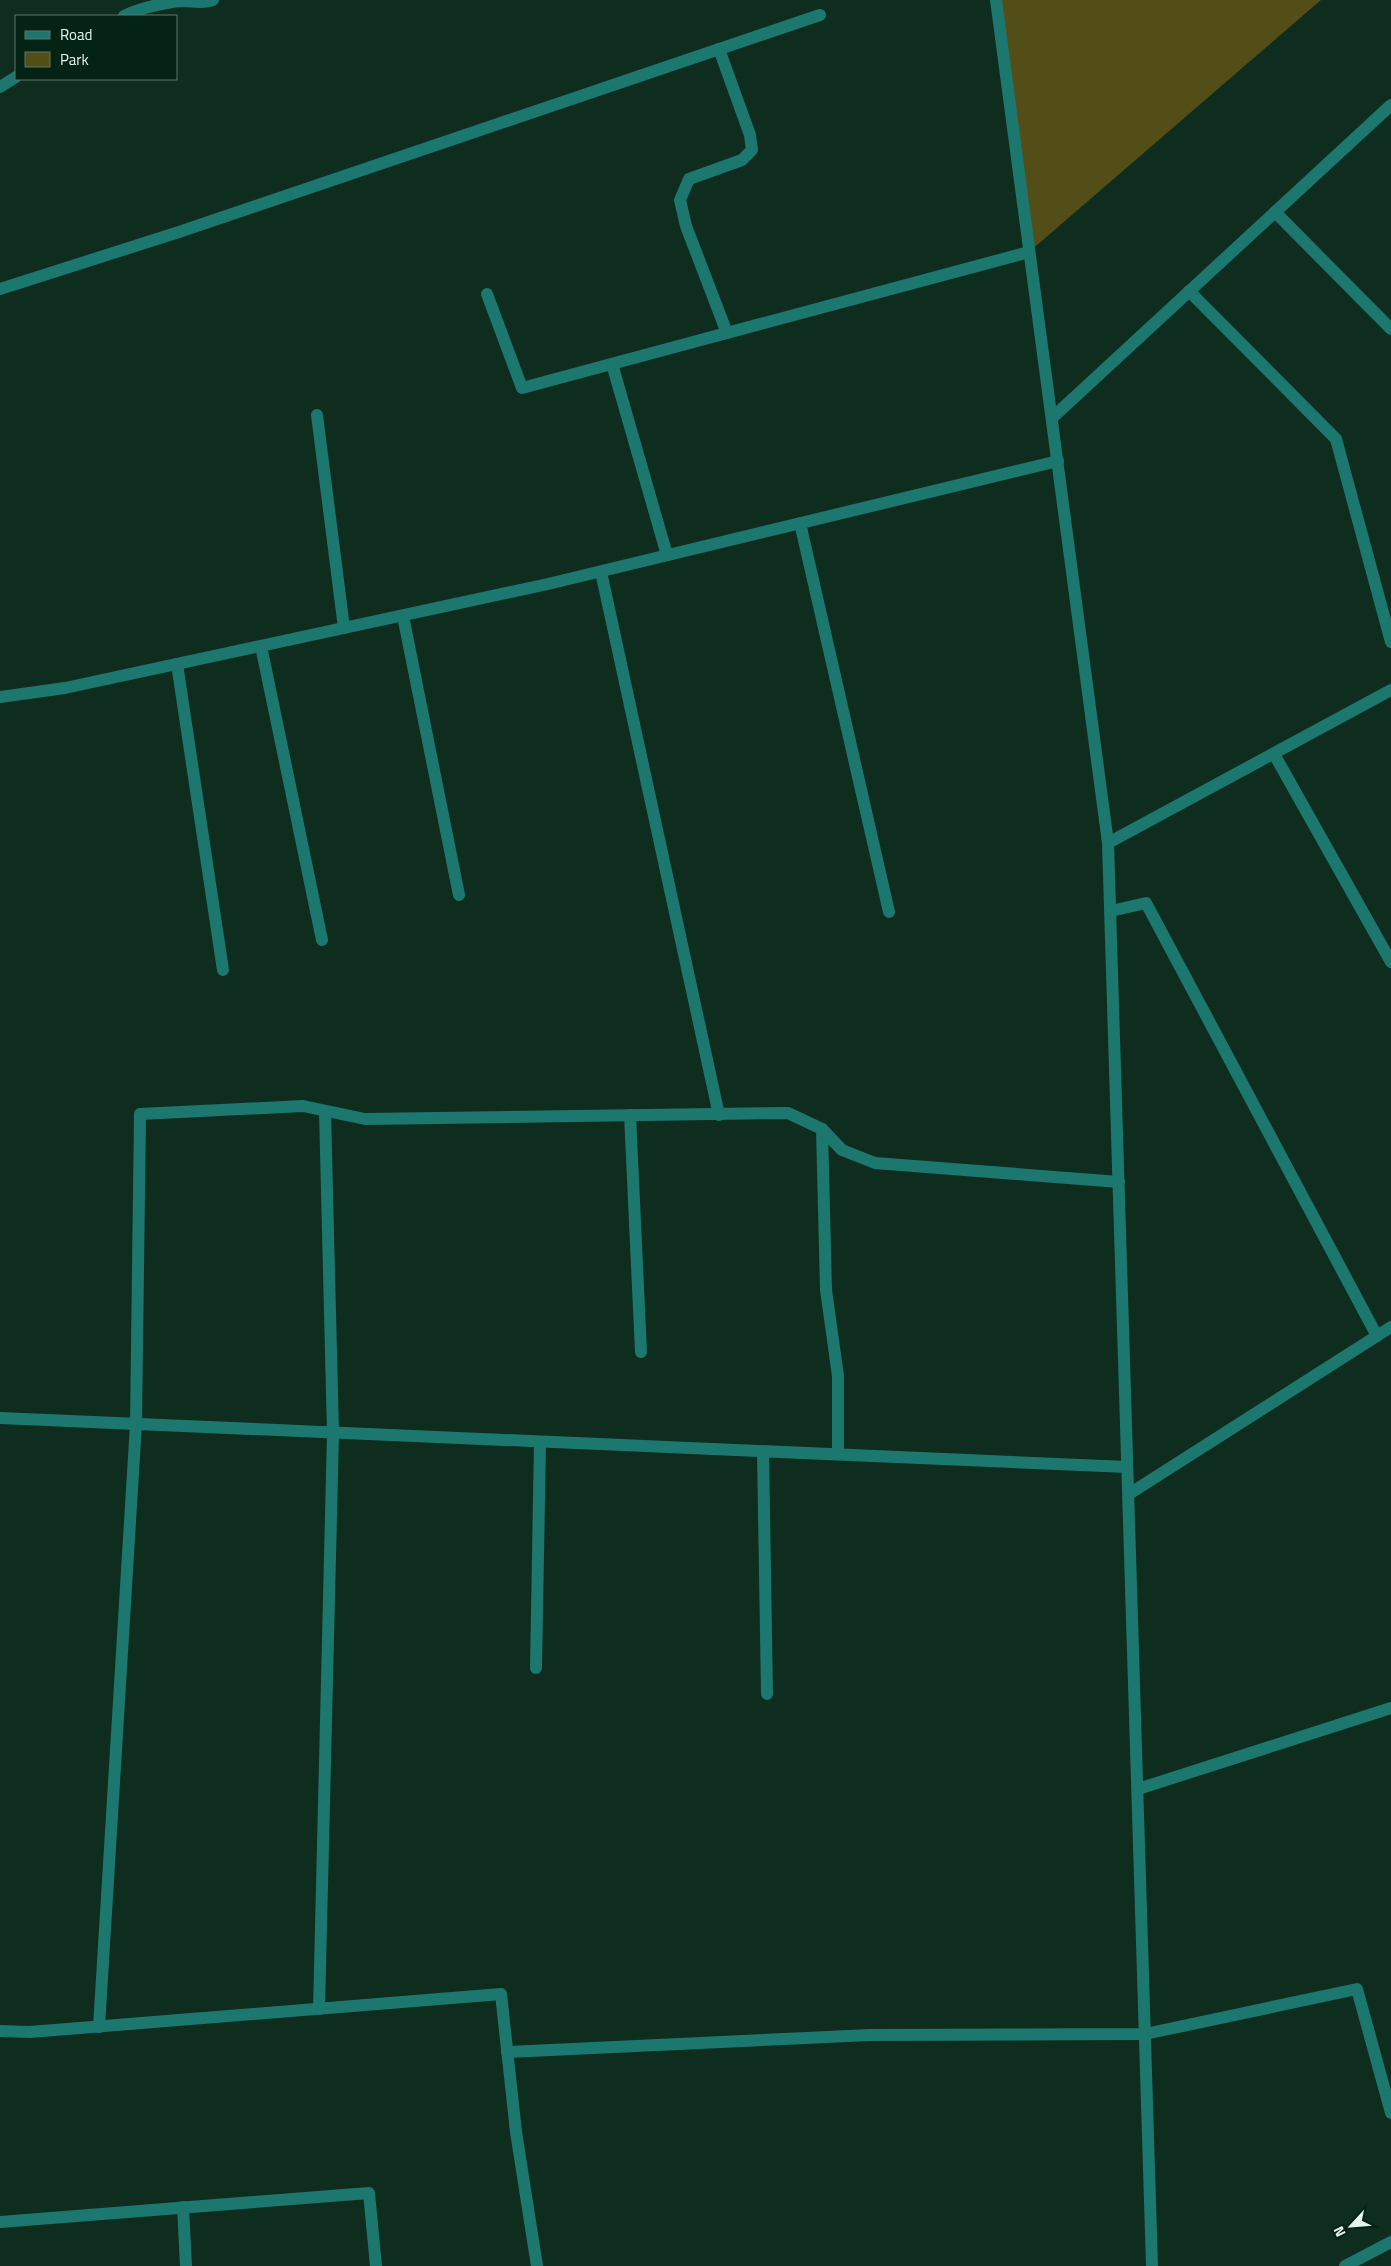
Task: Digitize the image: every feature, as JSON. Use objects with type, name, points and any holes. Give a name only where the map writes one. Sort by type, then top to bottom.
[{"type":"street","points":[[126,15],[180,1],[205,3],[213,0]]},
{"type":"street","points":[[996,0],[1108,843],[1152,2266]]},
{"type":"street","points":[[0,289],[189,229],[820,15]]},
{"type":"street","points":[[719,49],[750,135],[752,150],[742,160],[689,179],[680,200],[686,226],[728,333]]},
{"type":"street","points":[[0,87],[15,78]]},
{"type":"street","points":[[1052,418],[1391,105]]},
{"type":"street","points":[[1275,212],[1391,329]]},
{"type":"street","points":[[487,294],[522,388],[1029,252]]},
{"type":"street","points":[[1189,291],[1336,439],[1391,642]]},
{"type":"street","points":[[612,364],[667,555]]},
{"type":"street","points":[[317,415],[344,628]]},
{"type":"street","points":[[0,697],[65,688],[601,572],[1058,460]]},
{"type":"street","points":[[800,523],[889,912]]},
{"type":"street","points":[[601,572],[719,1114]]},
{"type":"street","points":[[403,616],[459,895]]},
{"type":"street","points":[[261,646],[322,940]]},
{"type":"street","points":[[177,664],[222,970]]},
{"type":"street","points":[[1108,843],[1391,690]]},
{"type":"street","points":[[1274,754],[1391,962]]},
{"type":"street","points":[[1111,910],[1146,903],[1377,1336]]},
{"type":"street","points":[[99,2027],[136,1424],[140,1114],[303,1106],[365,1119],[788,1113],[822,1129],[842,1150],[875,1163],[1119,1182]]},
{"type":"street","points":[[319,2009],[333,1433],[325,1111]]},
{"type":"street","points":[[630,1115],[641,1352]]},
{"type":"street","points":[[822,1129],[826,1290],[838,1376],[838,1454]]},
{"type":"street","points":[[1129,1494],[1391,1327]]},
{"type":"street","points":[[0,1418],[1127,1468]]},
{"type":"street","points":[[536,1668],[540,1442]]},
{"type":"street","points":[[763,1452],[767,1694]]},
{"type":"street","points":[[1138,1789],[1391,1708]]},
{"type":"street","points":[[507,2052],[870,2035],[1145,2034],[1357,1989],[1391,2113]]},
{"type":"street","points":[[0,2031],[30,2032],[99,2027],[501,1994],[516,2132],[537,2266]]},
{"type":"street","points":[[0,2222],[370,2193],[376,2266]]},
{"type":"street","points":[[183,2207],[186,2266]]},
{"type":"street","points":[[1345,2266],[1391,2242]]},
{"type":"green space","points":[[996,0],[1321,0],[1029,252]]}]
